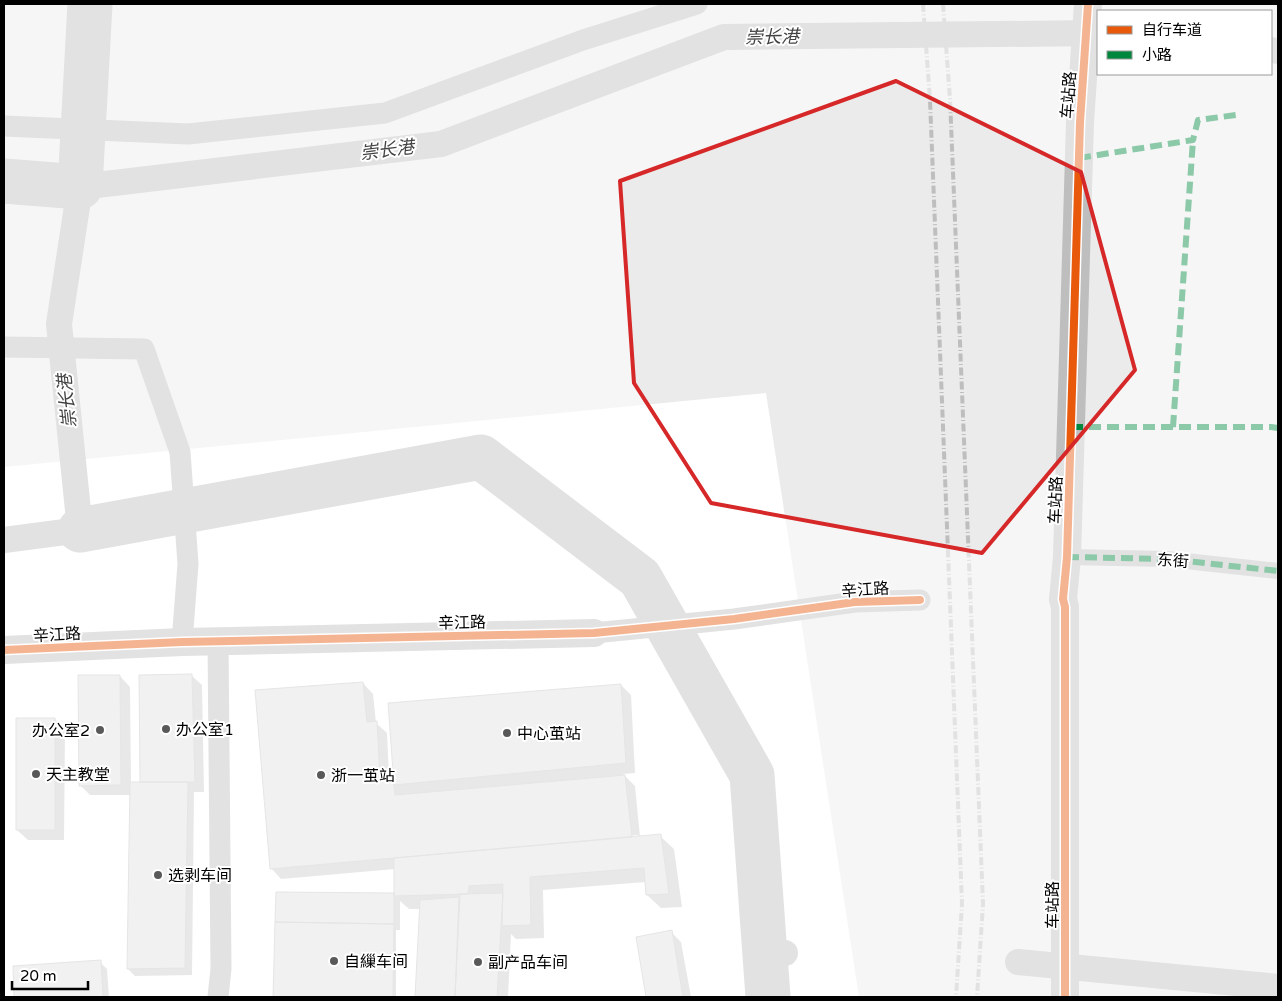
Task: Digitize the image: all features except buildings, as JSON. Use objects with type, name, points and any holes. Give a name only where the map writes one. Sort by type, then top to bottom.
[{"type":"street","points":[[4,126],[188,134],[386,113],[583,40],[697,4]]},
{"type":"street","name":"车站路","points":[[1065,994],[1064,599],[1067,557],[1082,88],[1088,4]]},
{"type":"street","points":[[7,347],[144,349],[180,452],[188,564],[182,642]]},
{"type":"street","name":"东街","points":[[1067,557],[1168,559],[1278,571]]},
{"type":"street","name":"辛江路","points":[[4,650],[182,642],[594,633],[734,619],[855,602],[920,600]]},
{"type":"street","points":[[218,641],[221,969],[218,997]]},
{"type":"highlighted area","points":[[896,81],[1081,172],[1135,370],[982,553],[711,503],[634,383],[620,181]]},
{"type":"shaded area","points":[[4,4],[1278,4],[1278,997],[859,997],[766,393],[4,467]]},
{"type":"waterway","points":[[4,181],[80,187],[90,4]]},
{"type":"waterway","name":"崇长港","points":[[4,540],[80,530],[59,324],[80,187],[441,144],[724,37],[1097,33]]},
{"type":"waterway","name":"崇长港","points":[[1272,50],[1278,51]]},
{"type":"waterway","points":[[80,530],[481,457],[640,578],[752,775],[768,997]]},
{"type":"waterway","points":[[764,953],[785,953]]},
{"type":"waterway","points":[[1018,962],[1278,987]]},
{"type":"railway","points":[[923,4],[930,100],[962,904],[956,997]]},
{"type":"railway","points":[[943,4],[950,99],[983,904],[977,997]]},
{"type":"marked path","points":[[1079,158],[1193,140],[1198,120],[1236,115]]},
{"type":"marked path","points":[[1173,427],[1193,140]]},
{"type":"marked path","points":[[1071,427],[1278,428]]},
{"type":"marked path","points":[[1067,557],[1167,559],[1278,571]]},
{"type":"cycle path","points":[[1065,997],[1065,607],[1063,599],[1067,557],[1080,122],[1088,4]]},
{"type":"cycle path","points":[[4,650],[182,642],[594,633],[734,619],[855,602],[920,600]]},
{"type":"place","name":"办公室1","points":[[166,729]]},
{"type":"place","name":"办公室2","points":[[100,730]]},
{"type":"place","name":"中心茧站","points":[[507,733]]},
{"type":"place","name":"天主教堂","points":[[36,774]]},
{"type":"place","name":"浙一茧站","points":[[321,775]]},
{"type":"place","name":"选剥车间","points":[[158,875]]},
{"type":"place","name":"自繅车间","points":[[334,961]]},
{"type":"place","name":"副产品车间","points":[[478,962]]}]
